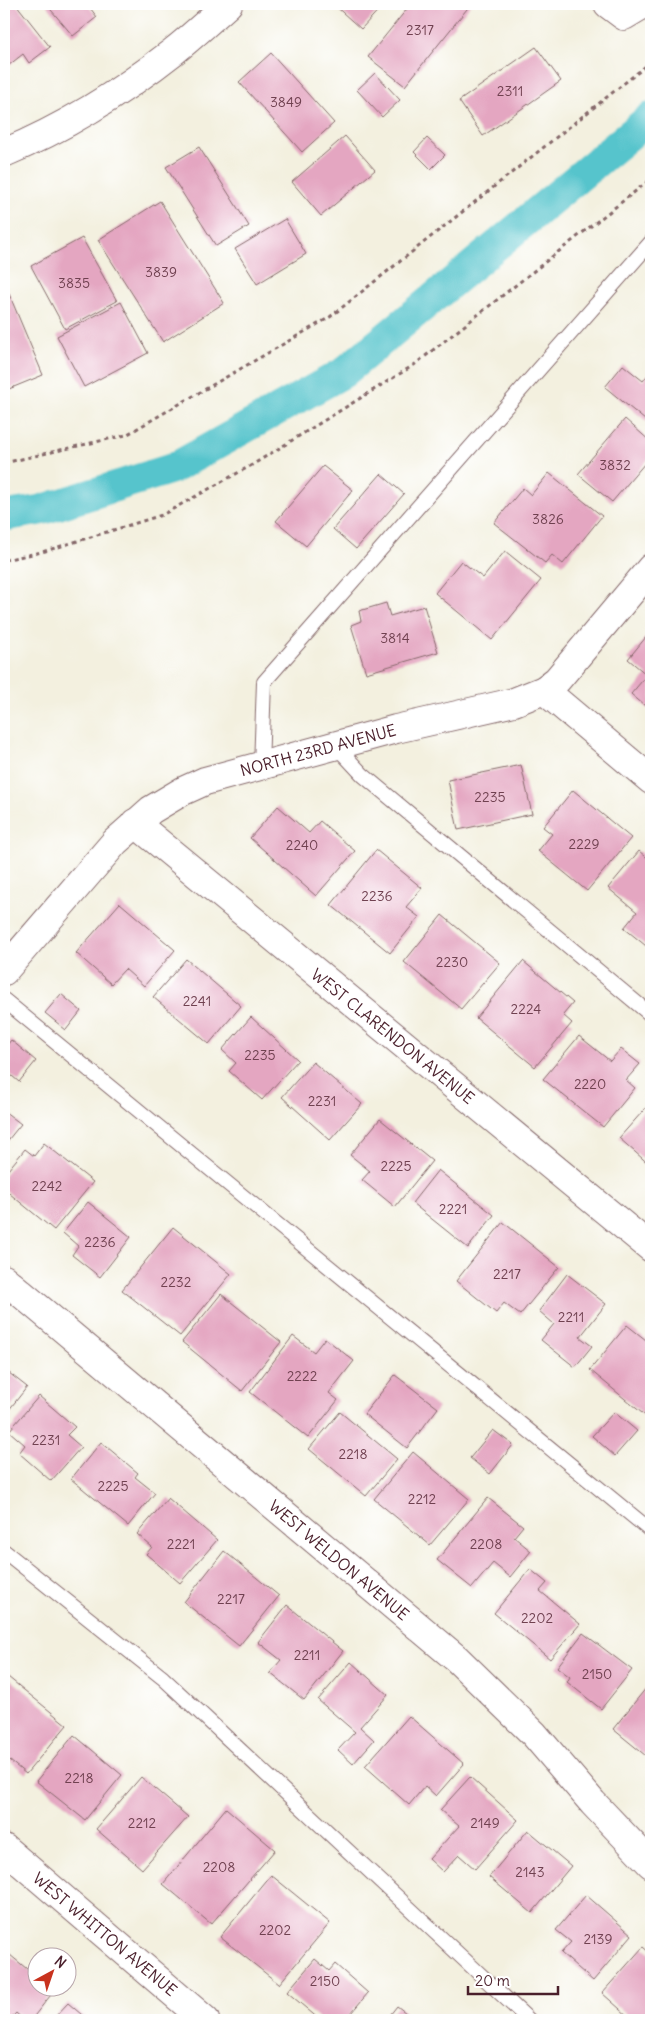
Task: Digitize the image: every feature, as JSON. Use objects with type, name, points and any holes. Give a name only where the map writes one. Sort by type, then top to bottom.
[{"type":"street","points":[[4,153],[32,141],[101,102],[174,51],[228,4]]},
{"type":"street","name":"NORTH 23RD AVENUE","points":[[5,965],[110,848],[151,810],[205,780],[396,729],[514,702],[544,690],[557,680],[651,568]]},
{"type":"street","points":[[544,690],[651,780]]},
{"type":"street","name":"WEST CLARENDON AVENUE","points":[[135,824],[651,1248]]},
{"type":"street","name":"WEST WELDON AVENUE","points":[[4,1279],[456,1659],[534,1734],[593,1803],[651,1864]]},
{"type":"street","name":"WEST WHITTON AVENUE","points":[[4,1848],[205,2020]]},
{"type":"lane","points":[[261,766],[264,682],[651,242]]},
{"type":"lane","points":[[335,745],[363,775],[651,1015]]},
{"type":"lane","points":[[4,1000],[651,1531]]},
{"type":"lane","points":[[4,1552],[163,1678],[529,2020]]},
{"type":"path","points":[[4,463],[126,435],[330,317],[651,62]]},
{"type":"path","points":[[4,560],[42,552],[162,516],[252,465],[414,365],[651,179]]},
{"type":"building","points":[[4,4],[16,4],[50,47],[29,63],[23,54],[4,69]]},
{"type":"building","points":[[46,4],[87,4],[97,17],[73,36]]},
{"type":"building","points":[[333,4],[384,4],[361,29]]},
{"type":"building","points":[[411,4],[471,4],[405,86],[368,57]]},
{"type":"building","points":[[536,47],[561,81],[483,136],[459,101]]},
{"type":"building","points":[[271,53],[334,123],[302,152],[239,82]]},
{"type":"building","points":[[375,73],[400,100],[382,117],[357,90]]},
{"type":"building","points":[[345,136],[375,170],[321,216],[292,182]]},
{"type":"building","points":[[427,138],[445,155],[431,169],[414,152]]},
{"type":"building","points":[[199,147],[249,226],[216,246],[166,167]]},
{"type":"building","points":[[160,201],[224,303],[163,342],[98,240]]},
{"type":"building","points":[[285,219],[306,254],[257,284],[235,249]]},
{"type":"building","points":[[82,238],[117,301],[65,329],[31,266]]},
{"type":"building","points":[[4,282],[43,375],[4,391]]},
{"type":"building","points":[[121,302],[148,353],[84,387],[57,336]]},
{"type":"building","points":[[623,365],[643,381],[651,371],[651,425],[605,387]]},
{"type":"building","points":[[625,419],[651,442],[651,456],[612,502],[578,474]]},
{"type":"building","points":[[323,466],[353,490],[306,546],[276,521]]},
{"type":"building","points":[[549,473],[602,516],[563,564],[552,555],[545,563],[494,523],[523,488],[531,495]]},
{"type":"building","points":[[381,474],[404,494],[356,549],[333,529]]},
{"type":"building","points":[[505,551],[541,580],[492,640],[435,593],[461,561],[483,578]]},
{"type":"building","points":[[386,603],[390,616],[424,606],[438,652],[366,673],[351,625],[361,621],[359,611]]},
{"type":"building","points":[[651,631],[651,711],[631,694],[647,675],[628,659]]},
{"type":"building","points":[[521,765],[532,814],[458,830],[448,780]]},
{"type":"building","points":[[573,790],[631,838],[587,891],[538,851],[552,834],[543,827]]},
{"type":"building","points":[[278,806],[309,833],[320,821],[355,851],[316,896],[250,838]]},
{"type":"building","points":[[376,850],[422,888],[406,907],[419,917],[390,953],[331,905]]},
{"type":"building","points":[[639,851],[651,861],[651,950],[624,928],[637,912],[608,888]]},
{"type":"building","points":[[120,903],[175,950],[144,986],[125,969],[111,984],[76,953]]},
{"type":"building","points":[[442,915],[500,963],[461,1009],[404,962]]},
{"type":"building","points":[[186,959],[241,1006],[209,1044],[153,997]]},
{"type":"building","points":[[523,961],[573,1003],[563,1015],[572,1023],[535,1067],[476,1018]]},
{"type":"building","points":[[61,994],[81,1011],[66,1030],[45,1013]]},
{"type":"building","points":[[251,1017],[298,1060],[262,1100],[229,1071],[236,1063],[222,1050]]},
{"type":"building","points":[[579,1036],[610,1061],[621,1049],[640,1064],[626,1080],[635,1088],[603,1127],[543,1079]]},
{"type":"building","points":[[11,1040],[36,1061],[19,1082],[4,1069],[4,1049]]},
{"type":"building","points":[[313,1062],[362,1104],[330,1140],[282,1097]]},
{"type":"building","points":[[651,1102],[651,1166],[619,1138]]},
{"type":"building","points":[[4,1111],[21,1124],[4,1145]]},
{"type":"building","points":[[380,1119],[432,1161],[395,1207],[362,1180],[370,1171],[350,1155]]},
{"type":"building","points":[[44,1143],[93,1182],[54,1230],[4,1189],[4,1175],[25,1149],[34,1156]]},
{"type":"building","points":[[438,1170],[494,1215],[468,1248],[412,1203]]},
{"type":"building","points":[[88,1202],[131,1237],[100,1277],[72,1255],[78,1246],[63,1233]]},
{"type":"building","points":[[503,1222],[559,1267],[520,1315],[504,1303],[496,1313],[456,1281]]},
{"type":"building","points":[[173,1227],[231,1274],[180,1336],[122,1290]]},
{"type":"building","points":[[567,1274],[606,1304],[580,1337],[592,1346],[575,1367],[541,1340],[554,1324],[539,1311]]},
{"type":"building","points":[[221,1294],[281,1342],[242,1391],[182,1342]]},
{"type":"building","points":[[627,1325],[651,1344],[651,1413],[648,1418],[590,1370]]},
{"type":"building","points":[[293,1336],[314,1352],[325,1338],[354,1361],[329,1393],[338,1400],[308,1438],[250,1392]]},
{"type":"building","points":[[4,1369],[27,1387],[4,1416]]},
{"type":"building","points":[[395,1375],[438,1408],[407,1448],[364,1414]]},
{"type":"building","points":[[39,1396],[75,1427],[67,1435],[81,1447],[51,1481],[19,1453],[25,1445],[9,1431]]},
{"type":"building","points":[[340,1412],[397,1459],[366,1496],[309,1449]]},
{"type":"building","points":[[614,1412],[637,1431],[615,1456],[592,1436]]},
{"type":"building","points":[[493,1430],[513,1445],[490,1474],[470,1458]]},
{"type":"building","points":[[101,1442],[138,1473],[135,1477],[155,1493],[128,1526],[71,1479]]},
{"type":"building","points":[[413,1452],[469,1499],[430,1545],[374,1499]]},
{"type":"building","points":[[168,1498],[217,1540],[180,1583],[146,1554],[152,1547],[137,1534]]},
{"type":"building","points":[[488,1498],[523,1526],[514,1537],[531,1551],[510,1577],[493,1563],[472,1588],[437,1560]]},
{"type":"building","points":[[224,1551],[279,1596],[239,1646],[184,1602]]},
{"type":"building","points":[[530,1569],[547,1583],[540,1591],[580,1624],[550,1659],[494,1613]]},
{"type":"building","points":[[287,1605],[343,1651],[304,1700],[270,1673],[281,1660],[258,1642]]},
{"type":"building","points":[[583,1633],[632,1670],[601,1709],[567,1682],[570,1677],[557,1667]]},
{"type":"building","points":[[351,1662],[388,1695],[360,1727],[374,1740],[353,1764],[338,1750],[355,1732],[318,1700]]},
{"type":"building","points":[[8,1677],[67,1725],[26,1774],[4,1756],[4,1683]]},
{"type":"building","points":[[651,1682],[651,1760],[613,1729]]},
{"type":"building","points":[[409,1716],[464,1764],[436,1796],[425,1786],[409,1805],[365,1766]]},
{"type":"building","points":[[74,1735],[122,1775],[85,1820],[36,1781]]},
{"type":"building","points":[[141,1777],[188,1817],[142,1869],[96,1829]]},
{"type":"building","points":[[470,1777],[518,1820],[475,1869],[459,1855],[443,1872],[429,1859],[459,1826],[440,1810]]},
{"type":"building","points":[[226,1808],[275,1850],[211,1924],[163,1884]]},
{"type":"building","points":[[528,1830],[571,1866],[532,1913],[489,1877]]},
{"type":"building","points":[[271,1875],[330,1923],[279,1984],[220,1937]]},
{"type":"building","points":[[586,1895],[632,1935],[593,1981],[561,1953],[571,1942],[556,1930]]},
{"type":"building","points":[[643,1947],[651,1954],[651,2020],[626,2020],[629,2017],[602,1993]]},
{"type":"building","points":[[4,1950],[28,1970],[28,1996],[50,1996],[31,2020],[24,2020],[16,2013],[9,2020],[4,2020]]},
{"type":"building","points":[[315,1959],[329,1971],[335,1964],[368,1993],[345,2020],[320,2020],[287,1992]]},
{"type":"building","points":[[68,2003],[88,2020],[52,2020]]},
{"type":"building","points":[[397,2006],[415,2020],[386,2020]]},
{"type":"waterway","points":[[4,516],[41,510],[174,468],[343,373],[651,117]]}]
